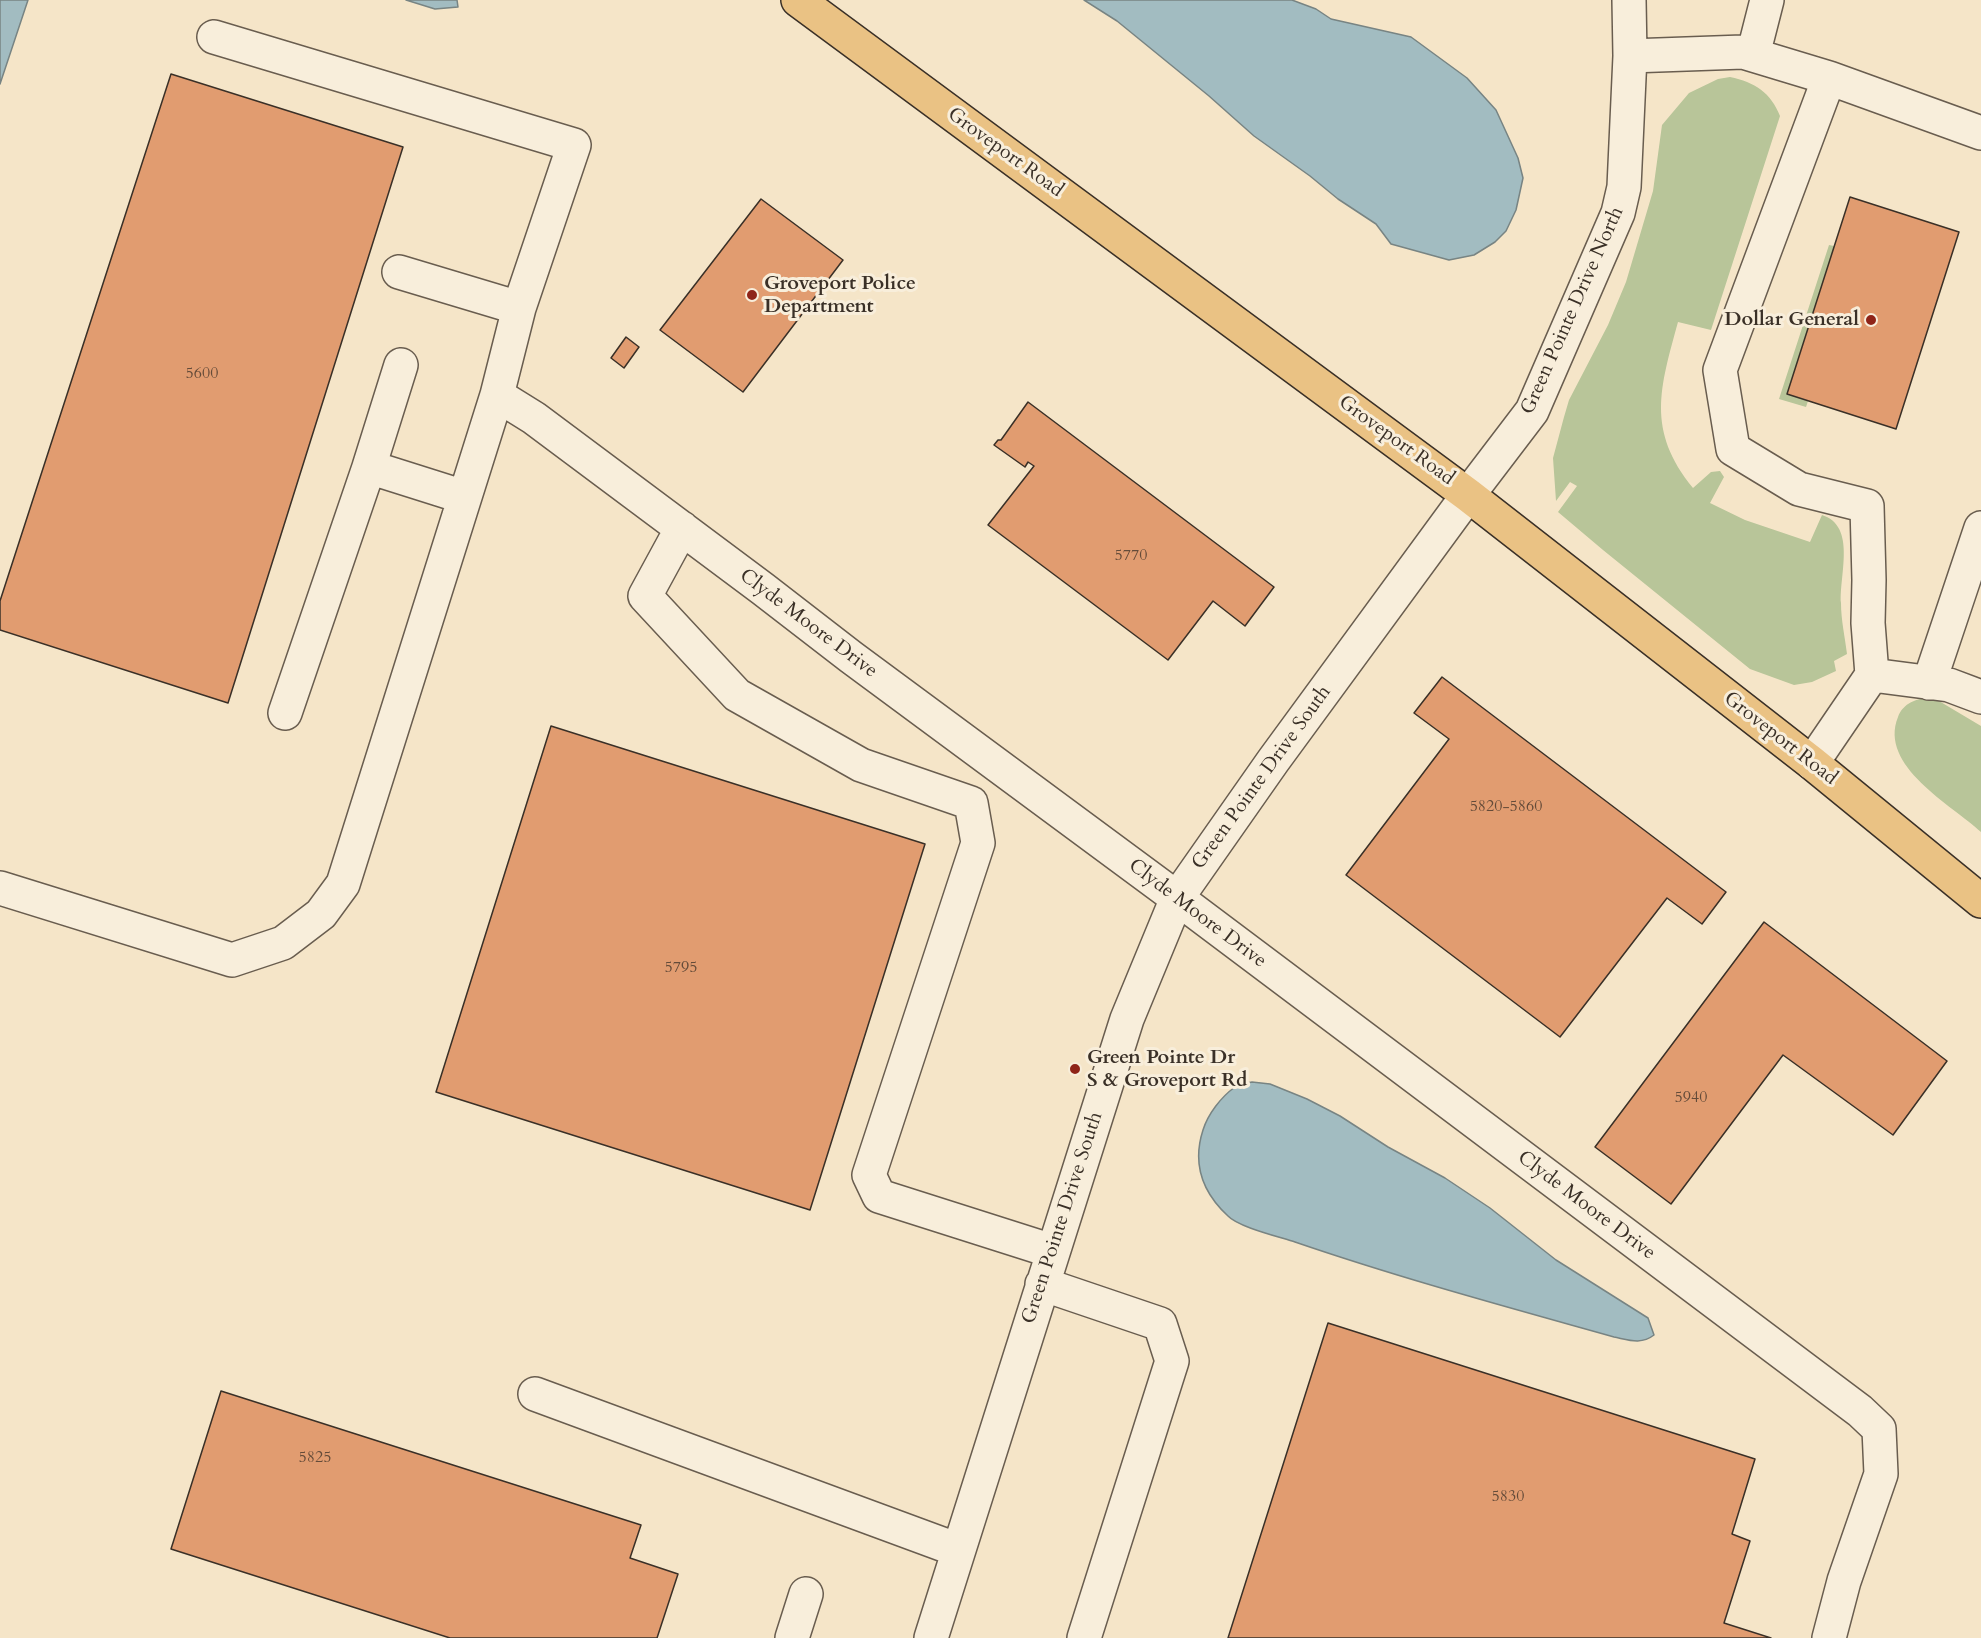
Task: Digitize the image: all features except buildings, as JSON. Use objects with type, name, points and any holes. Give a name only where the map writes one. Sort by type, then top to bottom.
[{"type":"main road","name":"Groveport Road","points":[[798,0],[1468,495],[1812,763],[1981,901]]},
{"type":"street","name":"Green Pointe Drive North","points":[[1468,495],[1532,411],[1618,213],[1624,187],[1630,56],[1629,0]]},
{"type":"street","points":[[1753,55],[1767,0]]},
{"type":"street","points":[[0,888],[232,960],[283,943],[321,914],[343,884],[497,395],[519,308],[574,145],[214,37]]},
{"type":"street","points":[[1630,56],[1743,52],[1829,78],[1981,133]]},
{"type":"street","points":[[1812,763],[1872,675],[1868,623],[1866,506],[1799,489],[1734,449],[1720,370],[1829,78]]},
{"type":"street","points":[[399,272],[519,308]]},
{"type":"street","points":[[285,713],[369,467],[401,365]]},
{"type":"street","name":"Clyde Moore Drive","points":[[497,395],[534,418],[682,528],[860,664],[1177,898],[1860,1411],[1879,1430],[1881,1474],[1844,1581],[1829,1638]]},
{"type":"street","points":[[369,467],[464,497]]},
{"type":"street","name":"Green Pointe Drive South","points":[[931,1638],[1127,1019],[1177,898],[1272,762],[1468,495]]},
{"type":"street","points":[[682,528],[645,596],[737,694],[861,765],[972,804]]},
{"type":"street","points":[[1929,683],[1981,528]]},
{"type":"street","points":[[1975,695],[1959,672],[1963,650],[1981,598]]},
{"type":"street","points":[[1872,675],[1949,685],[1975,695]]},
{"type":"street","points":[[998,766],[972,804],[978,843],[869,1175],[879,1196],[1052,1251]]},
{"type":"street","points":[[1042,1284],[1160,1324],[1172,1361],[1084,1638]]},
{"type":"street","points":[[534,1395],[958,1550]]},
{"type":"street","points":[[792,1638],[806,1594]]},
{"type":"green space","points":[[1730,77],[1747,82],[1761,90],[1772,101],[1780,116],[1711,330],[1678,322],[1662,388],[1663,427],[1668,447],[1678,467],[1693,488],[1711,472],[1720,471],[1724,477],[1710,503],[1745,520],[1810,542],[1822,515],[1833,521],[1839,530],[1844,553],[1841,609],[1847,654],[1834,661],[1836,671],[1812,682],[1794,685],[1750,669],[1558,512],[1577,486],[1570,482],[1556,501],[1553,458],[1564,417],[1569,400],[1608,325],[1626,282],[1653,191],[1662,125],[1689,93],[1718,79]]},
{"type":"green space","points":[[1829,245],[1834,246],[1823,294],[1787,394],[1808,401],[1806,407],[1779,399]]},
{"type":"green space","points":[[1931,698],[1981,726],[1981,832],[1921,783],[1898,752],[1895,735],[1900,712],[1911,702]]},
{"type":"water","points":[[0,0],[28,0],[0,84]]},
{"type":"water","points":[[406,0],[457,0],[458,7],[435,9]]},
{"type":"water","points":[[1084,0],[1292,0],[1316,9],[1331,19],[1411,37],[1467,78],[1496,110],[1518,158],[1523,178],[1516,210],[1506,231],[1495,242],[1474,255],[1449,260],[1391,244],[1376,224],[1338,199],[1254,136],[1117,21]]},
{"type":"water","points":[[1252,1082],[1270,1084],[1307,1099],[1445,1178],[1490,1208],[1556,1260],[1648,1318],[1654,1335],[1640,1341],[1614,1337],[1374,1268],[1233,1220],[1219,1207],[1206,1187],[1199,1166],[1200,1142],[1208,1118],[1220,1101],[1237,1086]]},
{"type":"place","name":"Groveport Police Department","points":[[752,295]]},
{"type":"place","name":"Dollar General","points":[[1871,320]]},
{"type":"place","name":"Green Pointe Dr S & Groveport Rd","points":[[1075,1069]]}]
